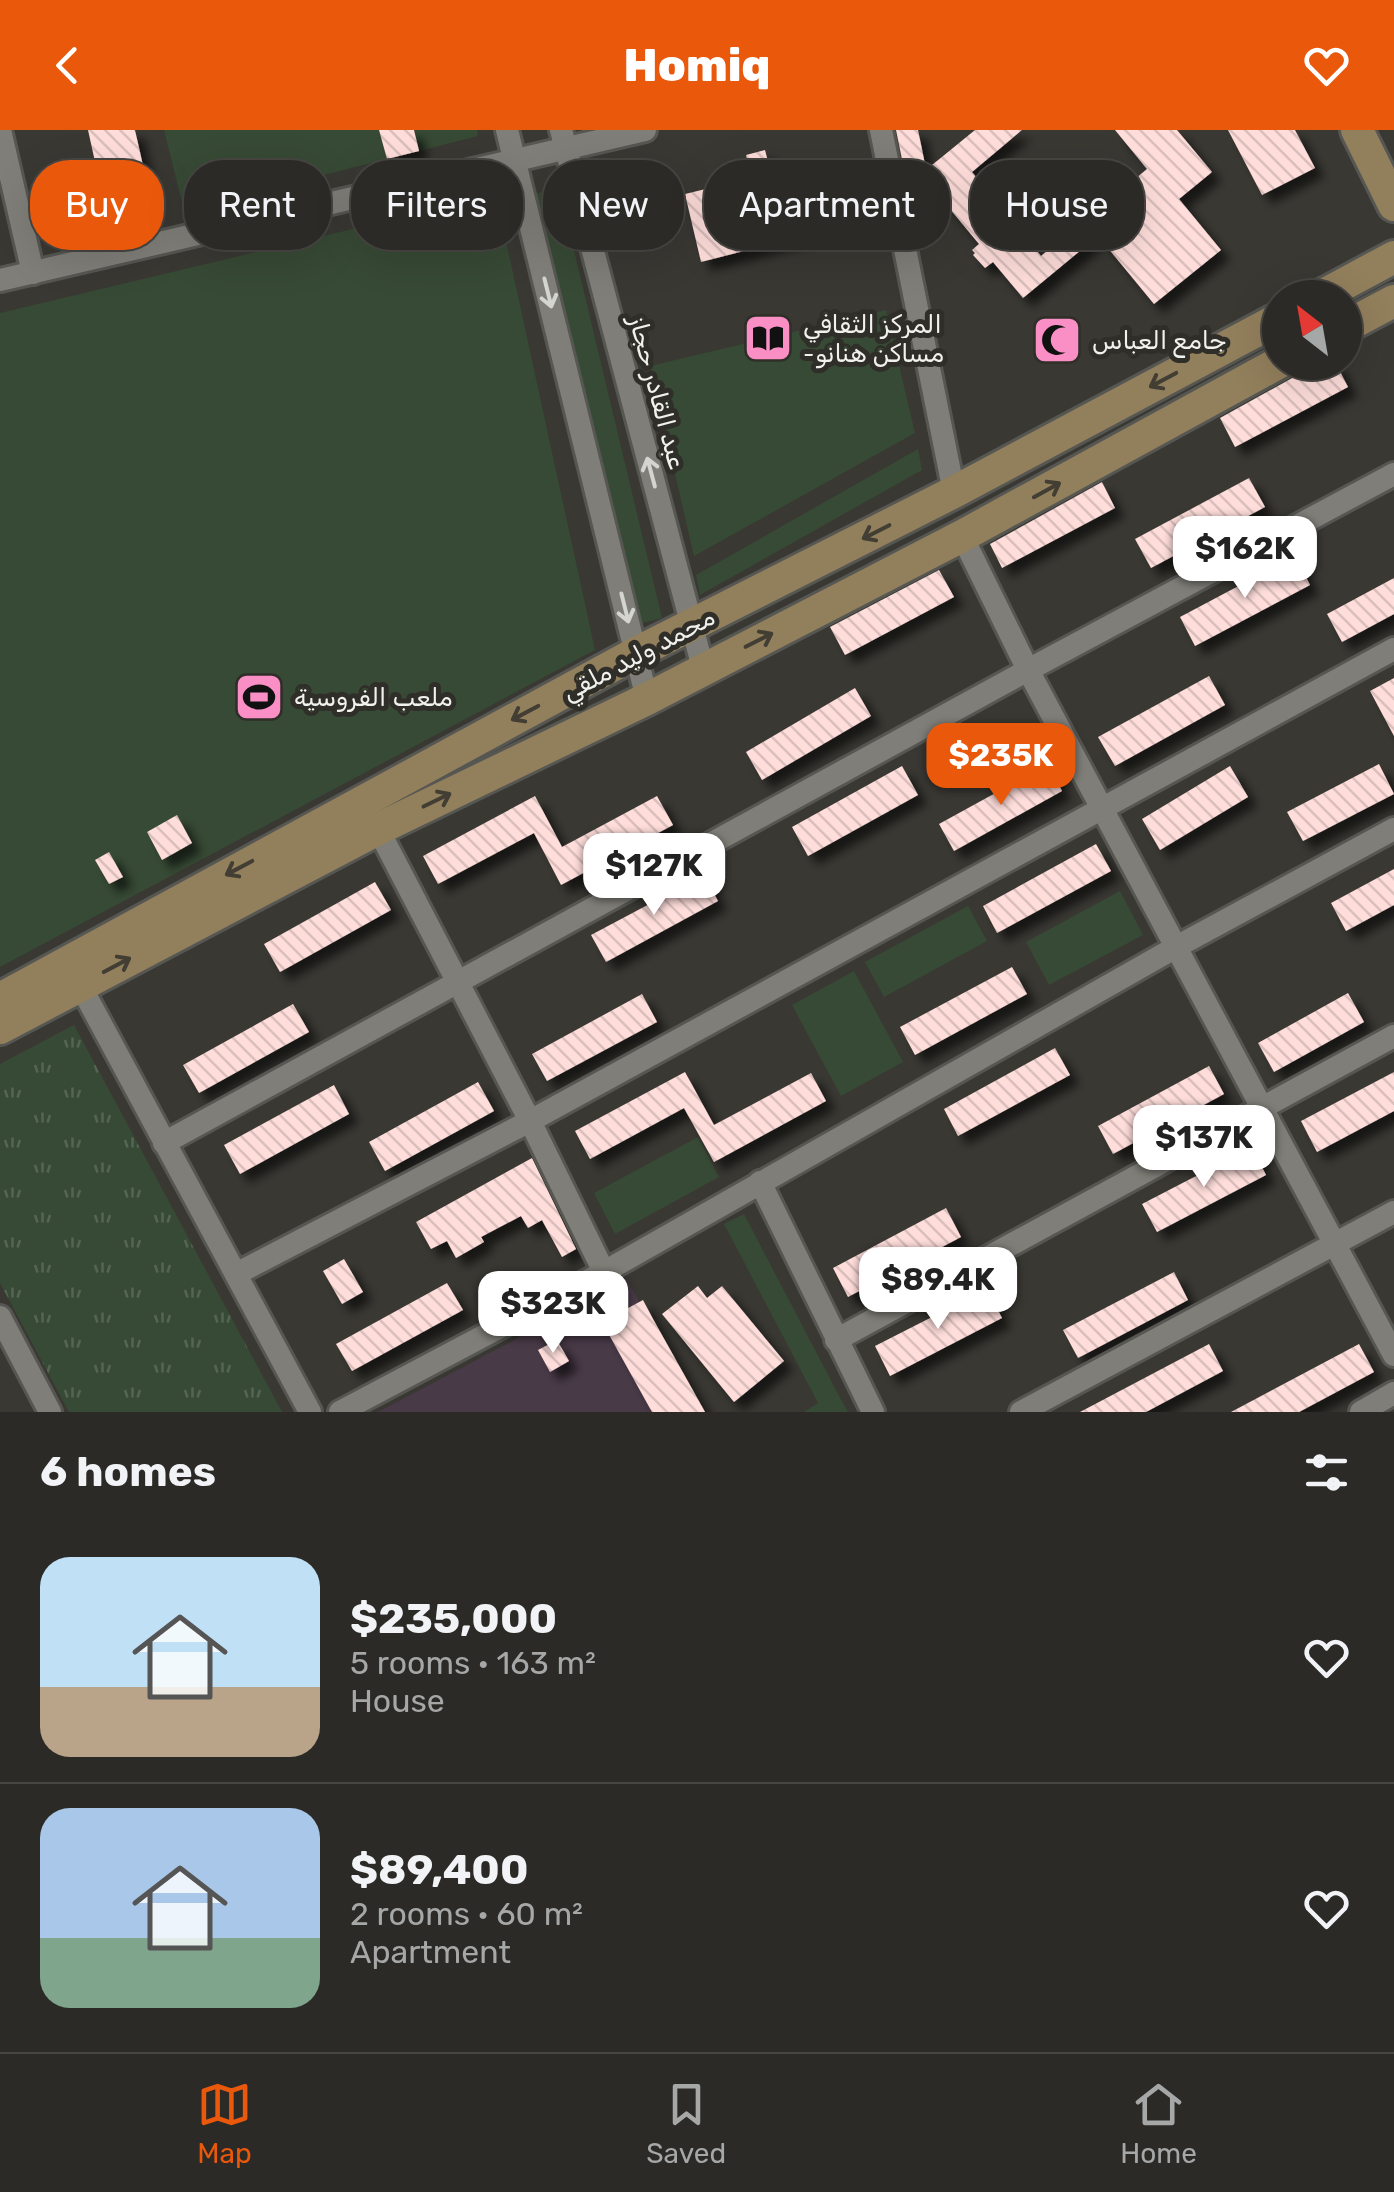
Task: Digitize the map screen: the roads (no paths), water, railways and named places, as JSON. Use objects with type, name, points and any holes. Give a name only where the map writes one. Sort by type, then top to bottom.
[{"type":"street","points":[[0,130],[33,272]]},
{"type":"street","points":[[507,130],[515,160]]},
{"type":"street","points":[[517,160],[564,140],[646,130]]},
{"type":"street","points":[[881,130],[954,492]]},
{"type":"street","points":[[1358,130],[1394,205]]},
{"type":"street","name":"عبد القادر حجاز","points":[[564,140],[703,668]]},
{"type":"street","points":[[523,194],[647,698]]},
{"type":"street","points":[[0,280],[351,199]]},
{"type":"street","points":[[1351,280],[1394,257]]},
{"type":"street","points":[[1362,318],[1394,300]]},
{"type":"street","name":"محمد وليد ملقي","points":[[0,999],[636,653],[954,492],[1262,328]]},
{"type":"street","name":"محمد وليد ملقي","points":[[0,1028],[378,829],[647,698],[962,536],[1262,372]]},
{"type":"street","points":[[164,1143],[1394,474]]},
{"type":"street","points":[[962,536],[1028,670],[1394,1355]]},
{"type":"street","points":[[236,1274],[530,1121],[1394,649]]},
{"type":"street","points":[[340,1412],[604,1272],[1394,828]]},
{"type":"street","points":[[378,829],[604,1272]]},
{"type":"street","points":[[80,985],[310,1412]]},
{"type":"street","points":[[836,1340],[1394,1036]]},
{"type":"street","points":[[760,1182],[873,1412]]},
{"type":"street","points":[[1022,1412],[1394,1212]]},
{"type":"street","points":[[0,1318],[7,1346],[50,1412]]},
{"type":"street","points":[[1360,1412],[1394,1393]]},
{"type":"place","name":"المركز الثقافي -مساكن هنانو","points":[[768,338]]},
{"type":"place","name":"جامع العباس","points":[[1057,340]]},
{"type":"place","name":"ملعب الفروسية","points":[[259,697]]}]
